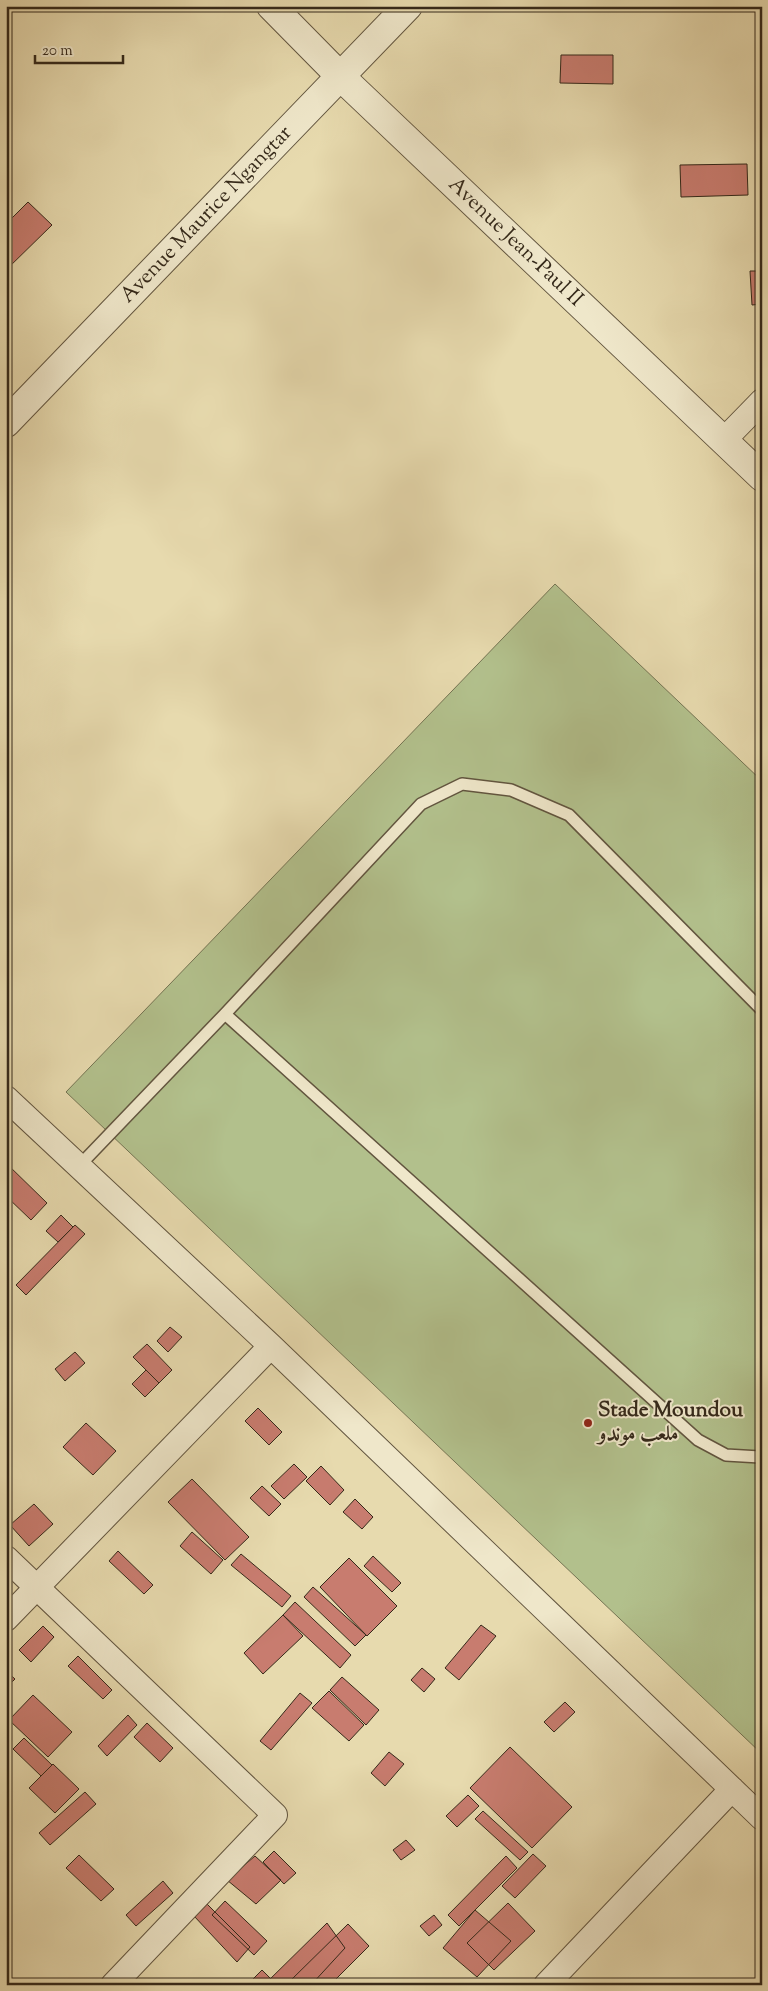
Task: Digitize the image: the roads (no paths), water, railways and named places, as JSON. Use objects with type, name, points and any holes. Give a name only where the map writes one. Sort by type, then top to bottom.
[{"type":"street","name":"Avenue Jean-Paul II","points":[[271,6],[341,77],[762,477]]},
{"type":"street","name":"Avenue Maurice Ngangtar","points":[[6,423],[408,6]]},
{"type":"street","points":[[723,441],[762,401]]},
{"type":"street","points":[[6,1098],[271,1346],[762,1818]]},
{"type":"street","points":[[6,1619],[271,1346]]},
{"type":"street","points":[[6,1558],[275,1815],[113,1985]]},
{"type":"street","points":[[546,1985],[732,1789]]},
{"type":"lane","points":[[79,1166],[225,1014],[421,804],[462,784],[511,790],[569,815],[762,1010]]},
{"type":"lane","points":[[225,1014],[698,1440],[726,1455],[760,1457],[762,1455]]},
{"type":"place","name":"Stade Moundou ملعب موندو","points":[[588,1423]]}]
